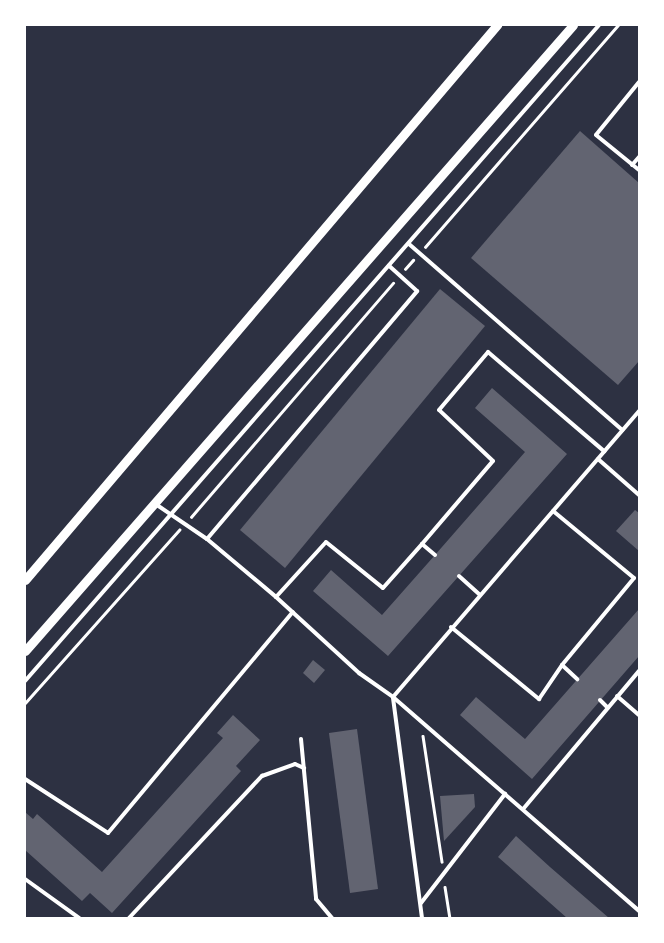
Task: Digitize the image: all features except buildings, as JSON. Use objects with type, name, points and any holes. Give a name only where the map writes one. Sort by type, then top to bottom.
[{"type":"street","points":[[25,580],[497,25]]},
{"type":"street","points":[[25,651],[573,25]]},
{"type":"lane","points":[[25,681],[173,514],[598,25]]},
{"type":"lane","points":[[639,82],[596,135],[639,170]]},
{"type":"lane","points":[[632,165],[639,157]]},
{"type":"lane","points":[[408,244],[420,252],[622,430]]},
{"type":"lane","points":[[207,538],[417,291],[389,266]]},
{"type":"lane","points":[[276,597],[326,542],[383,588],[422,544],[493,461],[439,410],[488,352],[604,451]]},
{"type":"lane","points":[[422,918],[393,697],[451,627],[480,596],[639,411]]},
{"type":"lane","points":[[598,459],[639,495]]},
{"type":"lane","points":[[154,503],[207,538],[293,612],[359,673],[393,697],[505,794],[524,808],[639,911]]},
{"type":"lane","points":[[451,627],[539,700],[562,665],[634,578],[553,512]]},
{"type":"lane","points":[[422,544],[435,555]]},
{"type":"lane","points":[[459,576],[480,596]]},
{"type":"lane","points":[[25,779],[108,832],[293,612]]},
{"type":"lane","points":[[562,665],[577,680]]},
{"type":"lane","points":[[524,808],[639,671]]},
{"type":"lane","points":[[617,696],[639,715]]},
{"type":"lane","points":[[600,700],[608,708]]},
{"type":"lane","points":[[301,739],[316,899],[332,918]]},
{"type":"lane","points":[[129,918],[262,776],[295,764],[304,768]]},
{"type":"lane","points":[[421,904],[505,794]]},
{"type":"lane","points":[[25,879],[79,918]]},
{"type":"path","points":[[25,703],[185,523],[617,26]]},
{"type":"path","points":[[421,721],[450,918]]}]
